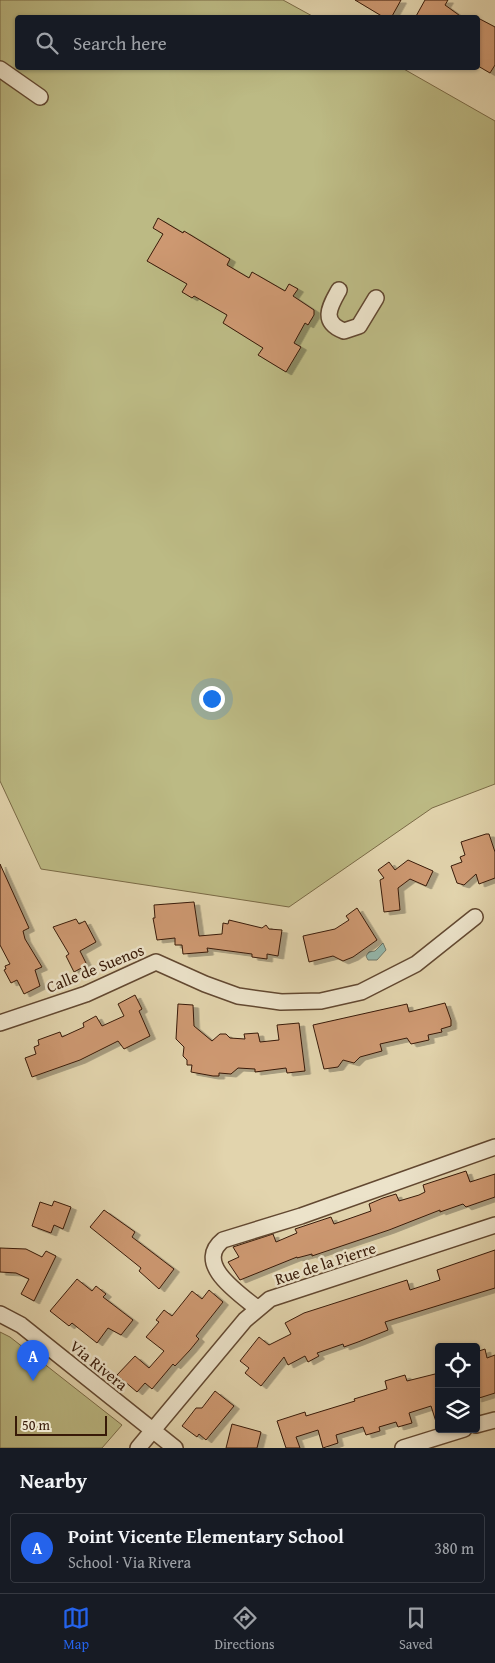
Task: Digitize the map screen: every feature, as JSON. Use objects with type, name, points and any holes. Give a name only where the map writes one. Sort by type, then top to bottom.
[{"type":"street","points":[[0,69],[40,97]]},
{"type":"street","points":[[339,290],[330,308],[329,317],[332,324],[344,331],[359,326],[376,298]]},
{"type":"street","name":"Calle de Suenos","points":[[0,1023],[86,994],[156,962],[205,984],[238,996],[281,1002],[321,1001],[361,992],[416,964],[474,917]]},
{"type":"street","points":[[258,1310],[225,1280],[213,1264],[212,1257],[216,1246],[223,1240],[301,1216],[495,1147]]},
{"type":"street","name":"Rue de la Pierre","points":[[138,1448],[245,1320],[270,1299],[495,1225]]},
{"type":"street","name":"Via Rivera","points":[[0,1314],[21,1324],[175,1448]]},
{"type":"street","points":[[480,1424],[495,1420]]},
{"type":"street","points":[[403,1448],[451,1433]]},
{"type":"shaded area","points":[[0,0],[283,0],[310,15],[15,15],[15,70],[406,70],[495,121],[495,784],[432,808],[289,907],[41,869],[0,781]]},
{"type":"shaded area","points":[[0,1332],[10,1337],[122,1425],[102,1448],[0,1448]]},
{"type":"water","points":[[383,943],[386,950],[377,960],[368,960],[366,956],[369,952],[375,951]]},
{"type":"building","points":[[355,0],[401,0],[393,15],[380,15]]},
{"type":"building","points":[[425,0],[448,0],[445,5],[459,15],[417,15]]},
{"type":"building","points":[[480,19],[495,27],[495,65],[490,73],[480,67]]},
{"type":"building","points":[[158,218],[183,233],[184,231],[230,259],[227,265],[249,278],[252,272],[285,291],[289,284],[298,289],[293,296],[314,310],[314,315],[308,325],[305,323],[294,343],[301,347],[286,372],[258,355],[263,348],[223,323],[227,315],[194,296],[192,298],[182,292],[187,284],[147,261],[163,234],[153,228]]},
{"type":"building","points":[[489,834],[495,852],[495,878],[479,884],[476,874],[464,885],[457,883],[451,866],[462,862],[460,857],[465,855],[461,842]]},
{"type":"building","points":[[408,860],[433,871],[426,886],[410,879],[398,888],[400,910],[384,912],[380,880],[384,878],[378,870],[389,862],[395,870]]},
{"type":"building","points":[[0,864],[29,928],[23,931],[25,939],[42,967],[35,970],[40,986],[24,994],[17,980],[11,983],[4,970],[6,969],[5,966],[10,964],[0,945]]},
{"type":"building","points":[[194,902],[199,936],[222,934],[223,923],[228,924],[229,920],[262,928],[266,925],[269,929],[282,930],[278,956],[267,954],[267,959],[252,957],[252,954],[207,948],[208,952],[183,954],[182,945],[175,945],[175,938],[157,940],[153,918],[155,918],[154,905]]},
{"type":"building","points":[[357,908],[377,940],[353,957],[343,961],[333,956],[309,962],[303,936],[335,929],[349,920],[346,916]]},
{"type":"building","points":[[76,919],[79,924],[85,921],[96,942],[80,951],[87,965],[74,972],[66,956],[69,954],[53,927]]},
{"type":"building","points":[[135,995],[142,1009],[139,1011],[150,1036],[124,1049],[118,1041],[80,1060],[32,1077],[25,1058],[36,1054],[34,1047],[39,1045],[38,1040],[60,1032],[62,1037],[84,1027],[83,1023],[96,1016],[102,1026],[124,1016],[118,1004]]},
{"type":"building","points":[[445,1003],[451,1020],[451,1026],[441,1029],[442,1032],[428,1035],[429,1040],[411,1044],[407,1038],[380,1044],[382,1051],[360,1057],[354,1063],[343,1060],[338,1067],[324,1069],[313,1025],[407,1004],[409,1012]]},
{"type":"building","points":[[178,1004],[193,1005],[194,1026],[212,1041],[220,1034],[226,1034],[230,1038],[245,1039],[244,1034],[258,1033],[260,1042],[279,1040],[277,1025],[299,1023],[305,1071],[287,1073],[286,1068],[255,1072],[255,1069],[238,1068],[231,1074],[219,1073],[219,1076],[191,1072],[192,1065],[187,1065],[187,1060],[183,1056],[184,1047],[176,1039]]},
{"type":"building","points":[[466,1171],[470,1182],[495,1174],[495,1197],[466,1207],[463,1204],[440,1212],[440,1210],[389,1230],[312,1256],[312,1254],[297,1257],[240,1280],[228,1262],[239,1257],[233,1247],[273,1234],[276,1242],[297,1233],[295,1229],[331,1217],[334,1224],[371,1211],[369,1204],[383,1198],[396,1194],[399,1201],[419,1195],[425,1192],[423,1185]]},
{"type":"building","points":[[54,1201],[71,1207],[63,1229],[54,1225],[51,1233],[32,1226],[40,1202],[52,1206]]},
{"type":"building","points":[[104,1210],[135,1232],[132,1237],[174,1269],[159,1289],[139,1271],[141,1268],[90,1227]]},
{"type":"building","points":[[0,1248],[26,1249],[42,1257],[46,1251],[56,1256],[34,1301],[21,1294],[29,1279],[16,1273],[0,1272]]},
{"type":"building","points":[[495,1250],[495,1288],[385,1322],[388,1330],[344,1347],[343,1344],[317,1353],[319,1356],[308,1362],[305,1356],[288,1365],[284,1357],[261,1386],[245,1373],[249,1368],[240,1361],[259,1337],[269,1345],[291,1334],[285,1323],[304,1313],[407,1280],[410,1290],[440,1280],[437,1270]]},
{"type":"building","points":[[77,1279],[92,1291],[96,1286],[106,1294],[103,1297],[133,1320],[121,1335],[108,1328],[97,1343],[72,1323],[69,1326],[50,1311]]},
{"type":"building","points":[[209,1290],[223,1302],[196,1336],[199,1339],[175,1366],[173,1364],[152,1389],[145,1383],[137,1392],[117,1375],[135,1356],[149,1368],[164,1351],[146,1337],[159,1322],[156,1320],[164,1310],[172,1316],[192,1291],[202,1299]]},
{"type":"building","points":[[485,1349],[487,1358],[495,1355],[495,1393],[480,1398],[480,1388],[480,1351]]},
{"type":"building","points":[[435,1374],[435,1419],[431,1406],[409,1413],[412,1423],[398,1427],[396,1422],[379,1427],[380,1431],[366,1435],[363,1427],[336,1435],[338,1443],[323,1448],[318,1430],[296,1437],[300,1448],[286,1448],[277,1421],[305,1412],[306,1416],[355,1401],[354,1399],[387,1389],[385,1381],[405,1375],[407,1381]]},
{"type":"building","points":[[215,1391],[234,1406],[206,1440],[199,1434],[197,1437],[182,1426],[196,1408],[202,1408]]},
{"type":"building","points":[[232,1424],[261,1432],[257,1448],[226,1448]]},
{"type":"place","name":"Point Vicente Elementary School","points":[[33,1381]]}]
